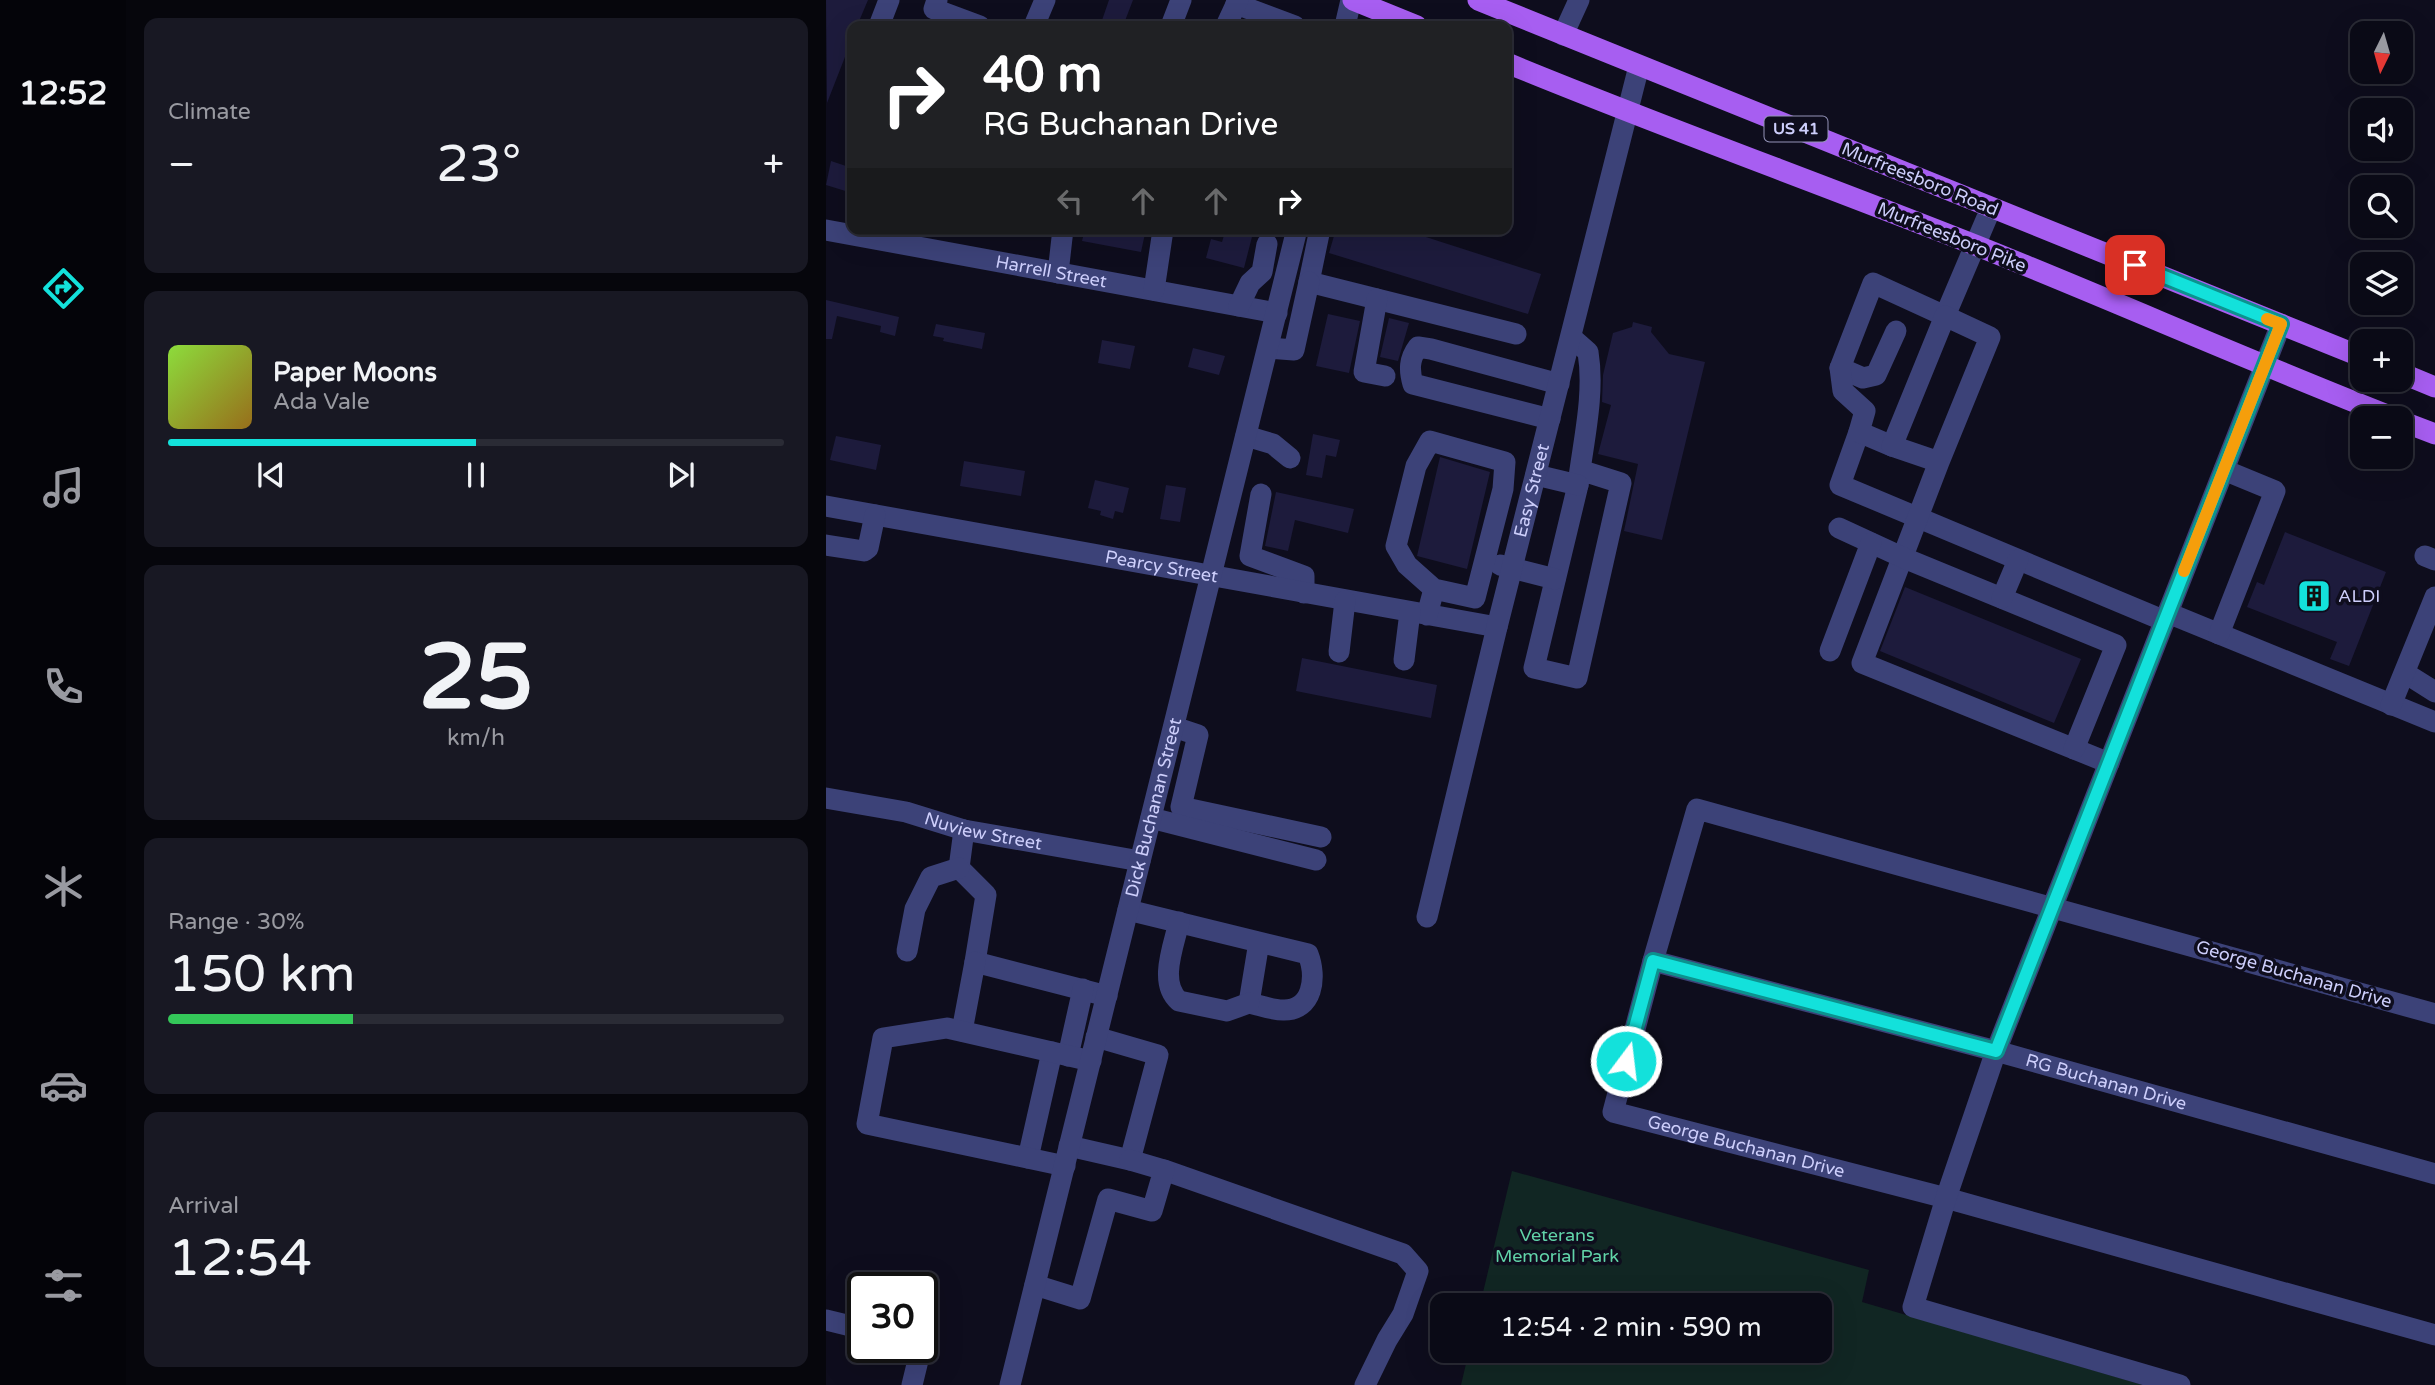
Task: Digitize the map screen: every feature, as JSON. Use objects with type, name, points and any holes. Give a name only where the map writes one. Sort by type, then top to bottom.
[{"type":"main road","points":[[1352,0],[1404,21]]},
{"type":"main road","name":"Murfreesboro Road","points":[[1478,0],[2350,352]]},
{"type":"main road","name":"Murfreesboro Pike","points":[[1512,65],[1628,113],[1975,245],[2264,367],[2364,406]]},
{"type":"main road","points":[[2413,378],[2435,387]]},
{"type":"main road","points":[[2413,426],[2435,434]]},
{"type":"street","points":[[881,21],[889,0]]},
{"type":"street","points":[[937,0],[934,9],[966,21]]},
{"type":"street","points":[[1036,21],[1045,0]]},
{"type":"street","points":[[1173,21],[1181,0]]},
{"type":"street","points":[[1346,21],[1352,0]]},
{"type":"street","points":[[1563,35],[1579,0]]},
{"type":"street","points":[[1228,21],[1237,2],[1283,21]]},
{"type":"street","name":"Easy Street","points":[[1427,917],[1497,627],[1639,66]]},
{"type":"street","points":[[1892,446],[1991,208]]},
{"type":"street","name":"Harrell Street","points":[[826,230],[847,234]]},
{"type":"street","name":"Harrell Street","points":[[853,235],[1277,313]]},
{"type":"street","points":[[1058,273],[1062,235]]},
{"type":"street","points":[[1154,290],[1162,235]]},
{"type":"street","points":[[1268,348],[1294,349],[1319,235]]},
{"type":"street","points":[[1239,306],[1250,283],[1262,272],[1269,237],[1294,239]]},
{"type":"street","name":"Dick Buchanan Street","points":[[1010,1385],[1294,239]]},
{"type":"street","points":[[1309,282],[1516,334]]},
{"type":"street","points":[[2109,763],[1862,663],[1904,558],[1919,518],[1939,462],[1990,337],[1873,283],[1840,368],[1843,391],[1865,411],[1840,485],[1919,518],[2018,560],[2166,617],[2220,634],[2435,722]]},
{"type":"street","points":[[1377,299],[1364,372],[1385,376]]},
{"type":"street","points":[[1840,368],[1863,378],[1876,375],[1911,300]]},
{"type":"street","points":[[2177,1385],[1913,1307],[1946,1198],[1996,1051],[2281,324]]},
{"type":"street","points":[[1503,489],[1579,478],[1621,483],[1577,678],[1534,668],[1579,478],[1592,374],[1588,352],[1571,337]]},
{"type":"street","points":[[1559,384],[1430,349],[1418,347],[1412,355],[1410,372],[1413,384],[1549,422],[1584,435]]},
{"type":"street","points":[[1859,432],[1939,462]]},
{"type":"street","points":[[1246,436],[1273,444],[1290,458]]},
{"type":"street","points":[[1430,442],[1505,462],[1503,489],[1486,561],[1475,598],[1434,589],[1407,565],[1396,546],[1416,466],[1430,442]]},
{"type":"street","points":[[2220,634],[2275,491],[2224,470]]},
{"type":"street","points":[[1261,494],[1250,556],[1304,576],[1304,593]]},
{"type":"street","name":"Pearcy Street","points":[[826,506],[1497,627]]},
{"type":"street","points":[[826,544],[864,551],[868,548],[875,515]]},
{"type":"street","points":[[1227,517],[1255,525]]},
{"type":"street","points":[[1839,528],[1904,558],[2116,645],[2074,749]]},
{"type":"street","points":[[1830,651],[1871,543]]},
{"type":"street","points":[[2002,598],[2018,560]]},
{"type":"street","points":[[1486,561],[1555,579]]},
{"type":"street","points":[[1404,660],[1418,614],[1434,589]]},
{"type":"street","points":[[2391,705],[2435,597]]},
{"type":"street","points":[[1339,652],[1345,601]]},
{"type":"street","points":[[2405,673],[2435,692]]},
{"type":"street","points":[[1174,727],[1198,735],[1181,807],[1321,837]]},
{"type":"street","name":"Nuview Street","points":[[827,803],[905,813],[964,830],[1140,861]]},
{"type":"street","name":"George Buchanan Drive","points":[[2435,1013],[1697,809],[1613,1112],[1946,1198],[2435,1335]]},
{"type":"street","points":[[1151,818],[1316,860]]},
{"type":"street","points":[[959,868],[964,830]]},
{"type":"street","points":[[907,951],[915,909],[931,877],[959,868]]},
{"type":"street","points":[[959,868],[986,894],[962,1031]]},
{"type":"street","points":[[1128,910],[1179,922],[1308,954],[1313,967],[1307,998],[1299,1008],[1282,1010],[1249,1003],[1227,1011],[1179,1001],[1173,996],[1167,979],[1179,922]]},
{"type":"street","points":[[1249,1003],[1259,942]]},
{"type":"street","name":"RG Buchanan Drive","points":[[1653,961],[1996,1051],[2435,1174]]},
{"type":"street","points":[[975,962],[1107,996]]},
{"type":"street","points":[[1028,1158],[1083,989]]},
{"type":"street","points":[[1091,1061],[947,1028],[883,1038],[867,1124],[1028,1158],[1067,1156],[1130,1160],[1403,1254],[1418,1271],[1403,1314],[1365,1385]]},
{"type":"street","points":[[1096,1037],[1158,1055],[1130,1160]]},
{"type":"street","points":[[1035,1285],[1080,1299],[1108,1199],[1152,1212],[1164,1170]]},
{"type":"street","points":[[826,1320],[847,1325]]},
{"type":"street","points":[[912,1385],[917,1363]]},
{"type":"green space","name":"Veterans Memorial Park","points":[[1512,1171],[1869,1270],[1862,1302],[2143,1385],[1461,1385],[1466,1363],[1832,1363],[1832,1293],[1483,1293]]},
{"type":"building","points":[[826,0],[868,0],[859,21],[847,21],[847,52],[827,103]]},
{"type":"building","points":[[1109,0],[1133,0],[1125,21],[1102,21]]},
{"type":"building","points":[[831,161],[847,166],[847,191],[826,185]]},
{"type":"building","points":[[1084,235],[1145,235],[1141,252],[1082,241]]},
{"type":"building","points":[[1224,235],[1252,235],[1244,268],[1206,258],[1211,239],[1222,242]]},
{"type":"building","points":[[1334,235],[1420,235],[1541,274],[1528,314],[1329,253]]},
{"type":"building","points":[[826,300],[899,317],[895,336],[880,332],[881,326],[837,316],[832,339],[826,339]]},
{"type":"building","points":[[1328,314],[1360,321],[1349,373],[1316,366]]},
{"type":"building","points":[[1389,318],[1409,323],[1398,361],[1380,357]]},
{"type":"building","points":[[1633,322],[1652,327],[1651,332],[1669,354],[1705,362],[1662,540],[1624,531],[1638,464],[1598,454],[1611,405],[1602,402],[1603,375],[1613,333],[1632,327]]},
{"type":"building","points":[[936,324],[985,333],[982,349],[943,341],[944,338],[933,336]]},
{"type":"building","points":[[1102,340],[1135,346],[1130,369],[1098,363]]},
{"type":"building","points":[[1193,348],[1225,356],[1219,375],[1188,367]]},
{"type":"building","points":[[1313,434],[1340,440],[1336,457],[1326,455],[1322,478],[1306,475]]},
{"type":"building","points":[[836,436],[881,445],[876,470],[830,460]]},
{"type":"building","points":[[1440,457],[1490,472],[1467,569],[1417,556]]},
{"type":"building","points":[[964,461],[1025,471],[1021,496],[960,486]]},
{"type":"building","points":[[1095,480],[1129,488],[1123,513],[1115,511],[1113,519],[1100,515],[1101,511],[1088,508]]},
{"type":"building","points":[[1166,485],[1186,488],[1180,522],[1160,519]]},
{"type":"building","points":[[1276,492],[1354,509],[1348,533],[1295,520],[1288,551],[1265,546]]},
{"type":"building","name":"ALDI","points":[[2285,532],[2386,572],[2349,666],[2330,659],[2337,642],[2247,607],[2257,582],[2264,585]]},
{"type":"building","points":[[1905,587],[2081,659],[2054,723],[1880,651]]},
{"type":"building","points":[[1302,658],[1437,685],[1431,718],[1296,691]]},
{"type":"slow traffic","points":[[2184,571],[2281,324],[2267,319]]},
{"type":"place","name":"ALDI","points":[[2314,596]]},
{"type":"route","points":[[1626,1061],[1653,961],[1996,1051],[2281,324],[2135,265]]}]
